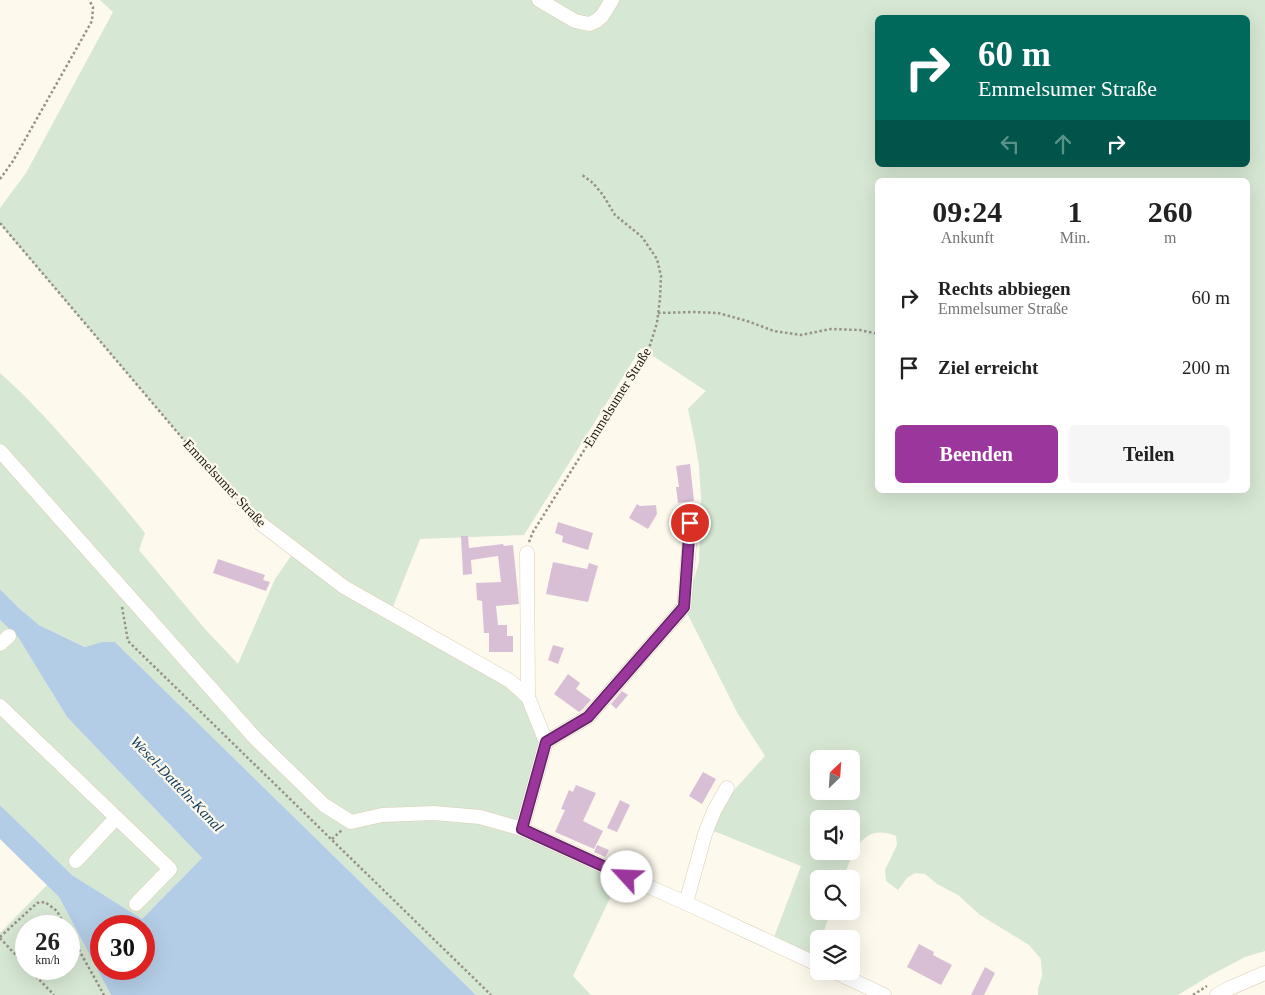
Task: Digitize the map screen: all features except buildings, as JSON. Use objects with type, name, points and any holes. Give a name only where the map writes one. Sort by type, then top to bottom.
[{"type":"street","points":[[539,0],[575,21],[589,24],[602,16],[612,0]]},
{"type":"street","points":[[0,451],[256,738],[324,805],[338,814],[352,822],[382,815],[434,813],[480,817],[522,829],[810,961]]},
{"type":"street","name":"Emmelsumer Straße","points":[[260,523],[344,587],[510,681],[528,697]]},
{"type":"street","points":[[522,829],[546,742],[588,717],[684,607],[690,523]]},
{"type":"street","name":"Emmelsumer Straße","points":[[527,553],[528,697],[546,742]]},
{"type":"street","points":[[0,706],[170,869],[136,904]]},
{"type":"street","points":[[686,903],[705,834],[727,788]]},
{"type":"street","points":[[76,861],[116,818]]},
{"type":"street","points":[[1217,995],[1265,973]]},
{"type":"street","points":[[852,980],[884,995]]},
{"type":"path","points":[[0,179],[13,161],[92,21],[92,7],[89,0]]},
{"type":"path","name":"Emmelsumer Straße","points":[[527,553],[533,532],[650,344],[657,323],[661,276],[657,259],[642,237],[615,215],[603,195],[593,183],[581,174]]},
{"type":"path","name":"Emmelsumer Straße","points":[[0,224],[222,484],[260,523]]},
{"type":"path","points":[[658,313],[718,313],[747,320],[774,331],[801,335],[831,329],[860,330],[875,333]]},
{"type":"path","points":[[117,583],[128,641],[490,995]]},
{"type":"path","points":[[24,915],[37,903],[45,902],[59,915]]},
{"type":"path","points":[[15,924],[0,938],[15,954]]},
{"type":"path","points":[[80,952],[104,995]]},
{"type":"path","points":[[40,980],[54,995]]},
{"type":"green space","points":[[100,0],[1265,0],[1265,951],[1245,957],[1178,995],[1038,995],[1042,976],[1041,959],[1029,945],[980,915],[958,895],[937,884],[925,874],[915,873],[907,878],[898,890],[886,881],[885,870],[897,845],[896,836],[875,833],[860,842],[860,810],[810,810],[810,860],[851,860],[847,870],[810,870],[810,920],[828,920],[824,930],[810,930],[810,953],[774,937],[801,866],[711,830],[716,814],[735,789],[765,756],[738,714],[684,607],[699,562],[701,498],[699,466],[688,409],[706,391],[641,348],[524,535],[420,539],[392,609],[348,583],[260,523],[222,485],[0,224],[0,208],[26,173],[113,12]]},
{"type":"green space","points":[[0,373],[53,426],[145,533],[139,550],[205,629],[238,664],[275,579],[291,556],[335,586],[504,683],[521,697],[540,744],[516,831],[619,879],[573,976],[591,995],[476,995],[115,642],[102,642],[86,647],[39,625],[0,589]]},
{"type":"green space","points":[[0,620],[18,637],[67,717],[202,858],[146,915],[136,915],[72,875],[0,805]]},
{"type":"green space","points":[[47,885],[59,897],[69,915],[18,915]]},
{"type":"green space","points":[[15,918],[15,980],[80,980],[80,937],[90,955],[90,980],[103,980],[111,995],[0,995],[0,932]]},
{"type":"water","name":"Wesel-Datteln-Kanal","points":[[0,589],[39,625],[85,647],[102,642],[115,642],[476,995],[111,995],[103,980],[155,980],[155,915],[146,915],[202,858],[67,717],[18,637],[0,620]]},
{"type":"water","points":[[0,805],[72,875],[136,915],[90,915],[90,955],[80,937],[80,915],[69,915],[59,897],[0,839]]},
{"type":"route","points":[[627,877],[522,829],[546,742],[588,717],[684,607],[690,523]]}]
